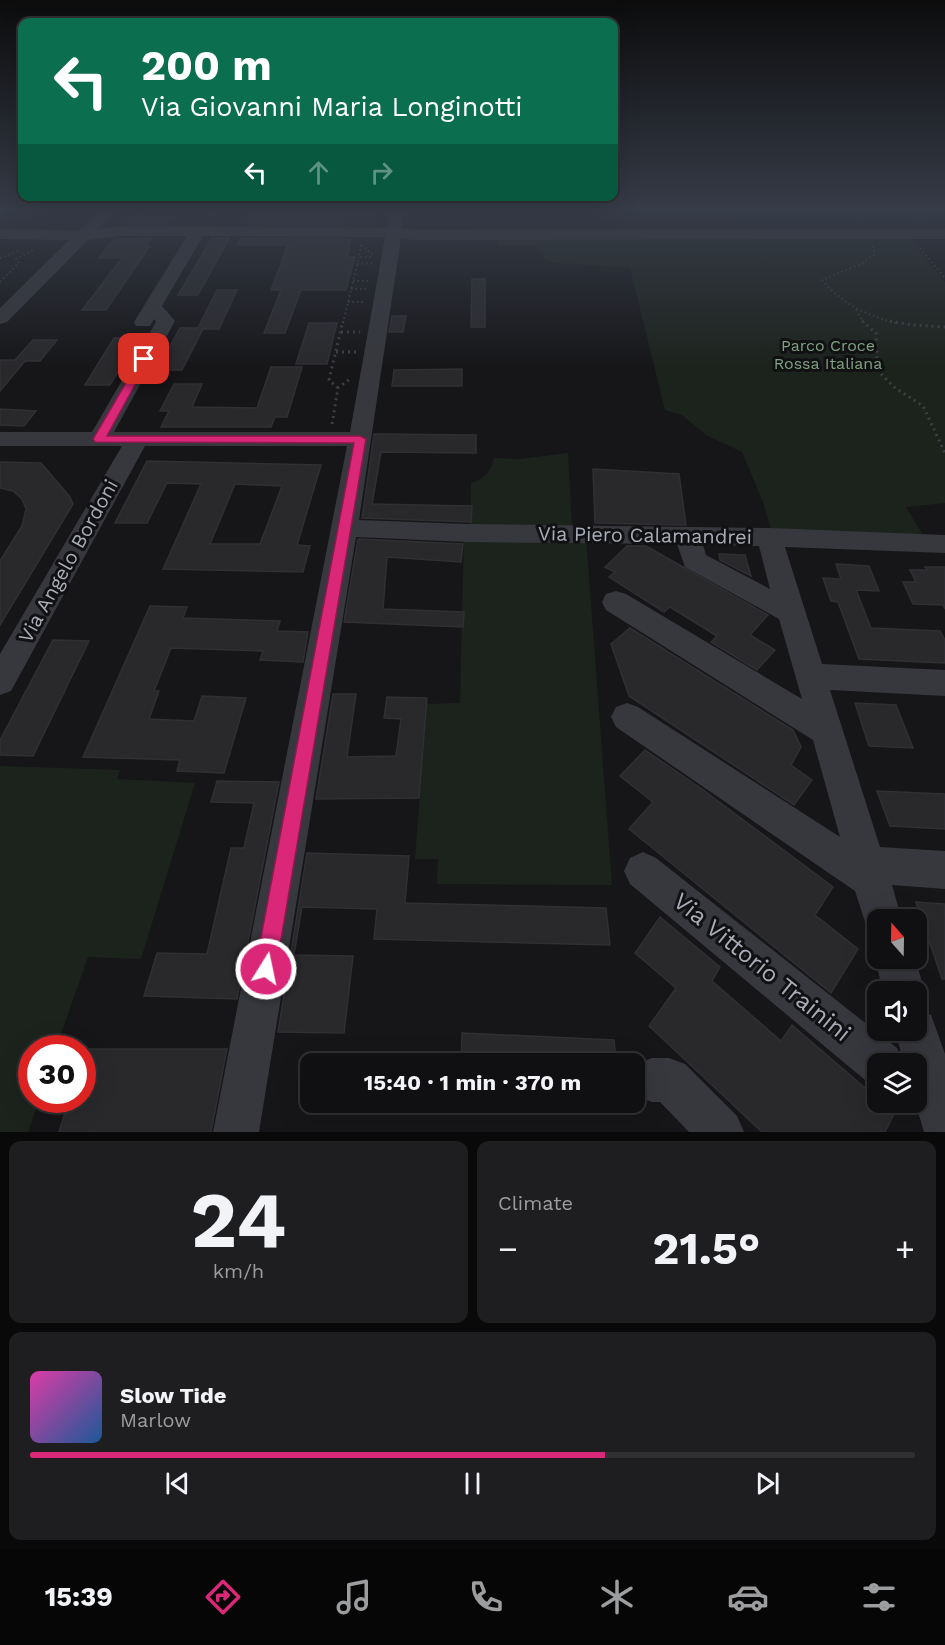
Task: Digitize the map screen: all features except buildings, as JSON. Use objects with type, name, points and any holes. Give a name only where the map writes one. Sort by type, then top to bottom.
[{"type":"street","points":[[0,304],[45,264]]},
{"type":"street","points":[[0,318],[50,264]]},
{"type":"street","points":[[99,439],[156,338],[142,325],[184,264]]},
{"type":"street","points":[[236,1132],[360,439],[378,264]]},
{"type":"street","points":[[0,439],[360,439]]},
{"type":"street","name":"Via Angelo Bordoni","points":[[0,682],[137,439]]},
{"type":"street","name":"Via Piero Calamandrei","points":[[344,528],[467,533],[769,537],[945,544]]},
{"type":"street","points":[[688,535],[694,560],[792,613]]},
{"type":"street","points":[[769,537],[880,909]]},
{"type":"street","points":[[616,602],[826,730]]},
{"type":"street","points":[[810,676],[945,683]]},
{"type":"street","points":[[627,717],[869,872],[945,870]]},
{"type":"street","name":"Via Vittorio Trainini","points":[[643,871],[867,1053]]},
{"type":"street","points":[[918,1041],[934,1111]]},
{"type":"street","points":[[652,1080],[669,1080],[721,1132]]},
{"type":"path","points":[[0,282],[18,264]]},
{"type":"path","points":[[331,430],[338,388],[329,380],[357,264]]},
{"type":"path","points":[[859,264],[822,280],[830,292],[856,309],[889,321],[926,327],[945,327]]},
{"type":"path","points":[[933,264],[945,278]]},
{"type":"path","points":[[353,281],[371,281]]},
{"type":"path","points":[[351,289],[369,289]]},
{"type":"path","points":[[348,302],[367,302]]},
{"type":"path","points":[[856,309],[860,319],[876,333],[875,357],[881,375],[894,388],[925,407],[934,433],[945,453]]},
{"type":"path","points":[[340,332],[361,332]]},
{"type":"path","points":[[336,352],[357,352]]},
{"type":"green space","name":"Parco Croce Rossa Italiana","points":[[567,264],[930,264],[945,282],[945,503],[906,507],[923,535],[771,529],[763,502],[742,452],[706,435],[682,415],[665,410],[630,268]]},
{"type":"green space","points":[[568,453],[572,529],[470,530],[471,483],[487,474],[494,458],[520,459]]},
{"type":"green space","points":[[464,536],[586,537],[612,885],[437,884],[438,859],[415,859],[427,704],[460,703]]},
{"type":"green space","points":[[0,766],[120,770],[117,779],[195,783],[141,959],[88,957],[61,1035],[18,1035],[18,1113],[35,1113],[28,1132],[0,1132]]},
{"type":"route","points":[[144,359],[99,439],[360,439],[266,969]]}]
